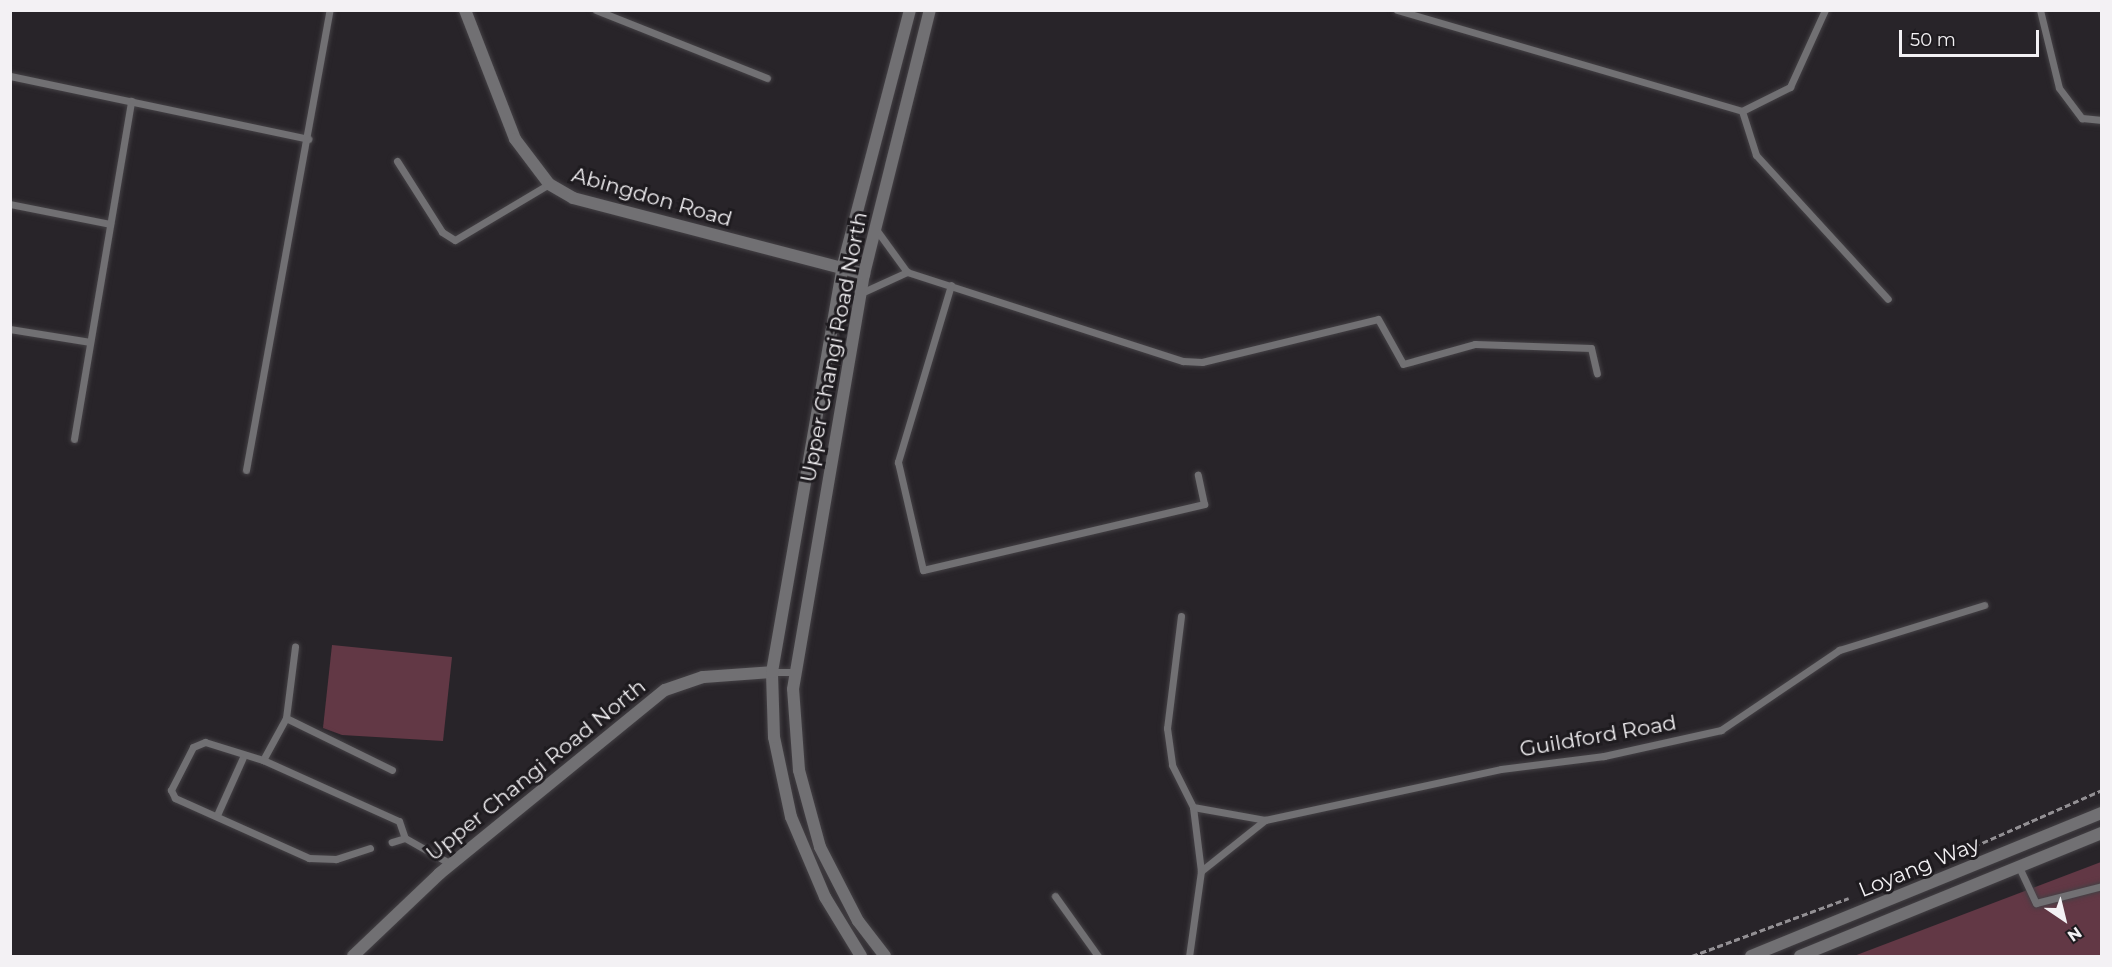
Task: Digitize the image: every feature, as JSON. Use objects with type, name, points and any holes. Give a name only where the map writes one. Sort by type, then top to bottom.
[{"type":"street","name":"Abingdon Road","points":[[465,10],[515,139],[549,184],[573,198],[864,274]]},
{"type":"street","name":"Upper Changi Road North","points":[[861,957],[825,897],[795,826],[779,770],[772,708],[772,672],[842,269],[910,10]]},
{"type":"street","name":"Upper Changi Road North","points":[[794,672],[864,274],[930,10]]},
{"type":"street","name":"Upper Changi Road North","points":[[353,957],[451,864],[664,690],[704,677],[772,672]]},
{"type":"street","points":[[794,672],[800,770],[820,847],[858,921],[885,957]]},
{"type":"street","name":"Loyang Way","points":[[1751,957],[2102,813]]},
{"type":"street","name":"Loyang Way","points":[[1800,957],[2102,833]]},
{"type":"lane","points":[[246,470],[330,10]]},
{"type":"lane","points":[[596,10],[767,78]]},
{"type":"lane","points":[[1397,10],[1742,111],[1790,87],[1825,10]]},
{"type":"lane","points":[[2040,10],[2059,88],[2074,111],[2082,118],[2102,120]]},
{"type":"lane","points":[[10,76],[308,139]]},
{"type":"lane","points":[[74,439],[131,101]]},
{"type":"lane","points":[[1742,111],[1756,154],[1888,299]]},
{"type":"lane","points":[[397,161],[441,232],[455,240],[549,184]]},
{"type":"lane","points":[[10,204],[110,224]]},
{"type":"lane","points":[[875,228],[907,272],[1183,361],[1202,362],[1378,319],[1403,364],[1475,344],[1591,348],[1596,373]]},
{"type":"lane","points":[[861,293],[907,272]]},
{"type":"lane","points":[[951,285],[898,462],[923,570],[1204,504],[1198,475]]},
{"type":"lane","points":[[10,329],[90,342]]},
{"type":"lane","name":"Guildford Road","points":[[1192,807],[1265,820],[1501,769],[1605,756],[1721,730],[1839,650],[1984,605]]},
{"type":"lane","points":[[1181,616],[1167,728],[1172,765],[1192,807],[1201,871],[1189,957]]},
{"type":"lane","points":[[263,760],[286,718],[295,647]]},
{"type":"lane","name":"Upper Changi Road North","points":[[772,672],[794,672]]},
{"type":"lane","points":[[286,718],[392,770]]},
{"type":"lane","points":[[370,848],[316,860],[175,798],[171,790],[199,743],[263,760],[399,821],[405,838],[451,864]]},
{"type":"lane","points":[[217,815],[244,755]]},
{"type":"lane","points":[[1201,871],[1265,820]]},
{"type":"lane","points":[[392,842],[405,838]]},
{"type":"lane","points":[[2019,867],[2036,903],[2102,886]]},
{"type":"lane","points":[[1055,896],[1098,957]]},
{"type":"path","points":[[1959,853],[2102,790]]},
{"type":"path","points":[[1692,957],[1861,893]]},
{"type":"shaded area","points":[[332,645],[452,657],[443,741],[342,735],[323,728]]},
{"type":"shaded area","points":[[2101,862],[2101,956],[1854,956]]}]
